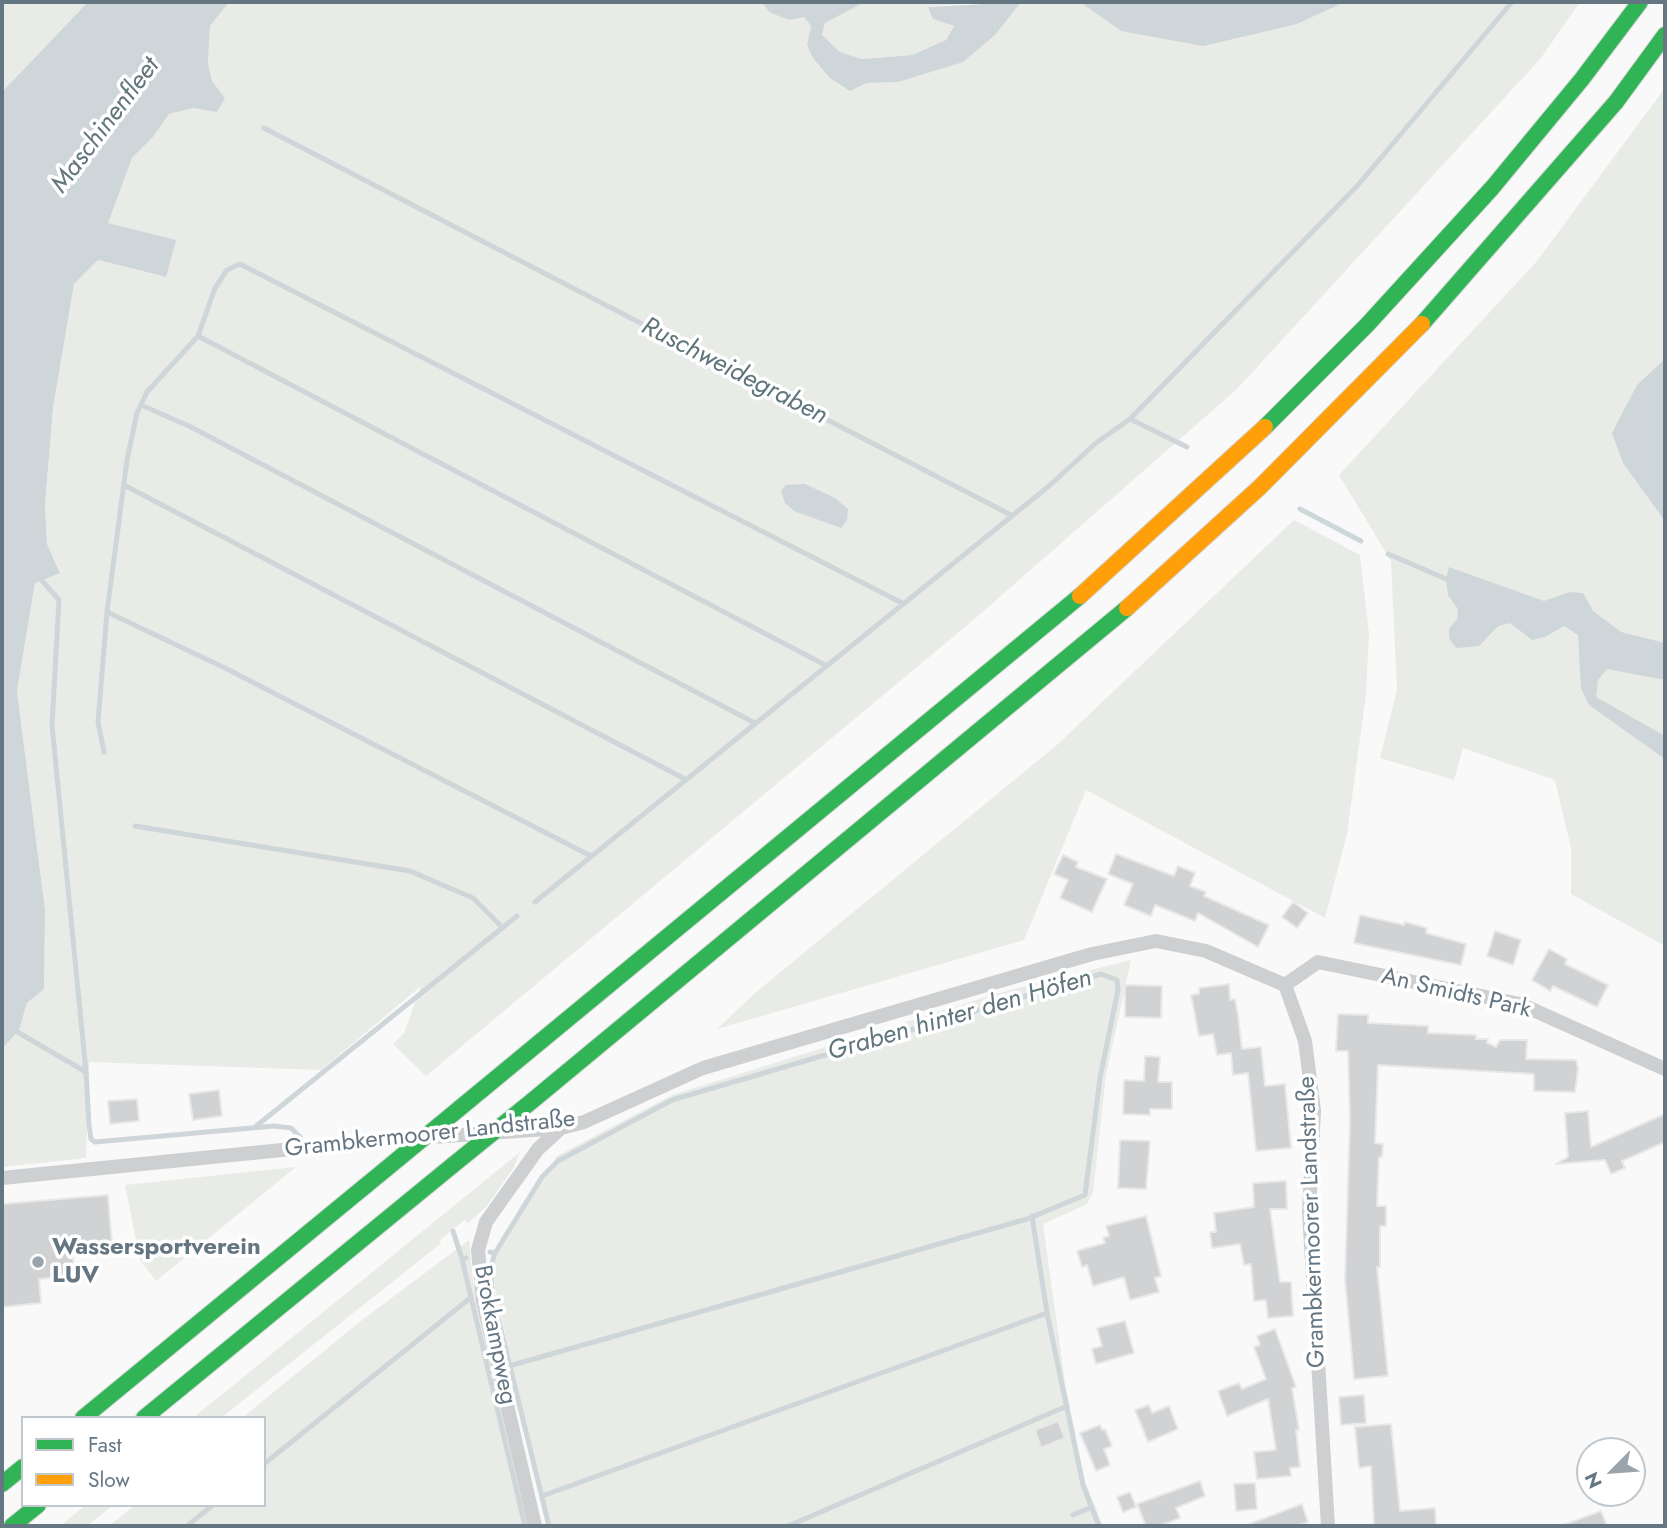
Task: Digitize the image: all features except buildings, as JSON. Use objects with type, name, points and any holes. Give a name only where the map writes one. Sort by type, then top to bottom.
[{"type":"highway","points":[[85,1416],[904,744],[1122,560],[1233,459],[1367,325],[1492,188],[1582,79],[1640,2]]},
{"type":"highway","points":[[146,1416],[1136,601],[1260,487],[1414,333],[1616,102],[1665,35]]},
{"type":"highway","points":[[2,1484],[21,1469]]},
{"type":"highway","points":[[12,1526],[36,1507]]},
{"type":"street","name":"Grambkermoorer Landstraße","points":[[2,1178],[362,1142],[561,1128],[584,1122],[703,1068],[1131,944],[1156,941],[1206,951],[1285,985],[1305,1041],[1314,1111],[1309,1212],[1328,1526]]},
{"type":"street","name":"An Smidts Park","points":[[1285,985],[1318,962],[1520,1004],[1665,1069]]},
{"type":"street","name":"Brokkampweg","points":[[536,1526],[483,1301],[478,1250],[486,1222],[538,1149],[561,1128]]},
{"type":"shaded area","points":[[2,2],[88,2],[2,92]]},
{"type":"shaded area","points":[[229,2],[762,2],[769,12],[804,17],[811,26],[807,45],[850,91],[867,83],[898,82],[996,34],[1021,2],[1080,2],[1121,31],[1297,24],[1345,2],[1580,2],[1541,58],[1236,390],[971,622],[426,1076],[393,1044],[404,1033],[421,986],[321,1070],[89,1062],[86,1158],[2,1167],[2,1049],[19,1030],[27,1003],[44,989],[45,910],[17,691],[35,583],[60,572],[47,544],[45,504],[53,408],[74,284],[98,260],[165,277],[175,240],[108,223],[132,158],[153,137],[169,114],[225,98],[212,81],[208,63],[210,26]]},
{"type":"shaded area","points":[[865,2],[982,2],[928,7],[933,19],[954,26],[946,40],[912,55],[862,59],[840,52],[822,35],[825,23]]},
{"type":"shaded area","points":[[1665,88],[1665,946],[1571,894],[1571,848],[1555,780],[1463,748],[1454,780],[1380,758],[1397,690],[1391,561],[1339,475],[1537,261]]},
{"type":"shaded area","points":[[1294,520],[1360,555],[1369,634],[1366,694],[1347,834],[1325,918],[1086,790],[1024,940],[717,1029],[755,993],[1058,744]]},
{"type":"shaded area","points":[[1131,960],[1106,1075],[1093,1193],[1087,1204],[1043,1224],[1065,1383],[1085,1482],[1103,1526],[546,1526],[490,1264],[557,1156],[672,1095],[999,993]]},
{"type":"shaded area","points":[[520,1152],[514,1167],[487,1206],[468,1223],[465,1220],[441,1239],[440,1244],[224,1416],[195,1416]]},
{"type":"shaded area","points":[[296,1167],[156,1281],[140,1260],[125,1185]]},
{"type":"shaded area","points":[[469,1240],[473,1282],[531,1526],[109,1526],[133,1507],[266,1507],[266,1416],[244,1416],[357,1324]]},
{"type":"shaded area","points":[[84,1507],[111,1507],[87,1526],[60,1526]]},
{"type":"water","name":"Maschinenfleet","points":[[88,2],[229,2],[210,26],[208,63],[212,81],[225,98],[217,112],[193,108],[169,114],[153,137],[132,158],[108,223],[176,240],[166,277],[98,260],[74,284],[53,408],[45,504],[47,544],[60,573],[35,583],[17,691],[45,910],[44,989],[27,1003],[19,1030],[2,1049],[2,92]]},
{"type":"water","points":[[762,2],[865,2],[825,23],[822,35],[840,52],[862,59],[912,55],[946,40],[954,26],[933,19],[928,7],[1021,2],[996,34],[963,62],[898,82],[867,83],[850,91],[830,78],[813,58],[807,45],[811,26],[804,17],[789,20],[769,12]]},
{"type":"water","points":[[1080,2],[1345,2],[1297,24],[1203,46],[1121,31]]},
{"type":"water","points":[[1665,359],[1665,521],[1623,463],[1612,433],[1637,385]]},
{"type":"water","points":[[805,484],[835,498],[848,509],[847,520],[841,528],[794,511],[785,503],[781,491],[786,485]]},
{"type":"water","points":[[1449,567],[1544,601],[1570,592],[1583,593],[1593,611],[1621,632],[1665,643],[1665,680],[1607,669],[1598,680],[1596,697],[1665,736],[1665,759],[1589,705],[1581,688],[1578,635],[1564,626],[1545,637],[1532,640],[1510,623],[1498,626],[1479,646],[1456,648],[1449,638],[1449,629],[1457,619],[1458,609],[1448,595],[1446,580]]},
{"type":"waterway","points":[[1130,419],[1358,185],[1512,2]]},
{"type":"waterway","name":"Ruschweidegraben","points":[[264,128],[1011,515]]},
{"type":"waterway","points":[[104,752],[98,722],[107,612],[127,460],[137,413],[147,392],[198,336],[215,288],[227,270],[240,264],[904,604]]},
{"type":"waterway","points":[[198,336],[827,666]]},
{"type":"waterway","points":[[141,405],[189,426],[755,723]]},
{"type":"waterway","points":[[535,902],[1049,486],[1096,443],[1130,419],[1187,447]]},
{"type":"waterway","points":[[124,485],[685,779]]},
{"type":"waterway","name":"Ruschweidegraben","points":[[1300,509],[1361,541]]},
{"type":"waterway","name":"Ruschweidegraben","points":[[1388,554],[1451,581]]},
{"type":"waterway","points":[[39,577],[59,600],[52,725],[86,1072]]},
{"type":"waterway","points":[[107,612],[225,668],[591,856]]},
{"type":"waterway","points":[[135,826],[410,871],[473,898],[503,928]]},
{"type":"waterway","points":[[255,1127],[517,916]]},
{"type":"waterway","name":"Graben hinter den Höfen","points":[[490,1252],[495,1253],[542,1177],[558,1161],[672,1100],[1101,974],[1117,980],[1118,990],[1100,1078],[1085,1195],[1027,1219],[509,1366]]},
{"type":"waterway","name":"Graben hinter den Höfen","points":[[2,1023],[86,1072],[89,1125],[91,1139],[95,1142],[274,1126],[291,1128],[300,1137]]},
{"type":"waterway","name":"Graben hinter den Höfen","points":[[1032,1216],[1047,1313],[1083,1485],[1099,1526]]},
{"type":"waterway","name":"Graben hinter den Höfen","points":[[453,1231],[462,1259],[466,1258]]},
{"type":"waterway","points":[[495,1253],[490,1270],[493,1297],[549,1526]]},
{"type":"waterway","points":[[462,1259],[525,1526]]},
{"type":"waterway","points":[[266,1462],[469,1299]]},
{"type":"waterway","points":[[542,1496],[1047,1313]]},
{"type":"waterway","points":[[788,1526],[1067,1406]]},
{"type":"waterway","points":[[187,1526],[211,1507]]},
{"type":"waterway","points":[[1073,1515],[1092,1507]]},
{"type":"traffic: fast","points":[[1265,427],[1367,325],[1492,188],[1582,79],[1640,2]]},
{"type":"traffic: fast","points":[[1422,324],[1616,102],[1665,35]]},
{"type":"traffic: fast","points":[[460,1108],[1080,596]]},
{"type":"traffic: fast","points":[[532,1101],[1127,608]]},
{"type":"traffic: fast","points":[[453,1165],[532,1101]]},
{"type":"traffic: fast","points":[[386,1169],[460,1108]]},
{"type":"traffic: fast","points":[[146,1416],[453,1165]]},
{"type":"traffic: fast","points":[[85,1416],[386,1169]]},
{"type":"traffic: fast","points":[[2,1484],[21,1469]]},
{"type":"traffic: fast","points":[[12,1526],[36,1507]]},
{"type":"traffic: slow","points":[[1127,608],[1260,487],[1422,324]]},
{"type":"traffic: slow","points":[[1080,596],[1265,427]]},
{"type":"place","name":"Wassersportverein LUV","points":[[38,1262]]}]
